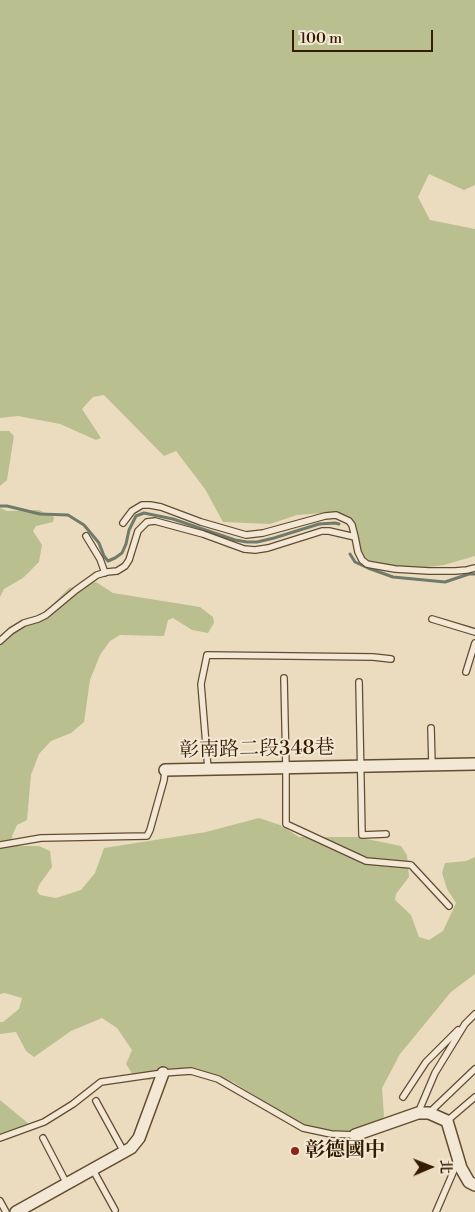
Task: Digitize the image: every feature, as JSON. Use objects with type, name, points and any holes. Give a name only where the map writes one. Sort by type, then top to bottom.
[{"type":"street","name":"彰南路二段348巷","points":[[165,770],[475,764]]},
{"type":"street","points":[[16,1212],[131,1148],[139,1138],[163,1073]]},
{"type":"street","points":[[354,1135],[423,1113],[448,1121],[460,1168],[469,1182],[475,1185]]},
{"type":"lane","points":[[123,523],[132,511],[142,505],[161,507],[201,522],[246,535],[263,533],[325,516],[336,515],[349,521],[352,525],[358,552],[362,560],[372,566],[429,571],[455,571],[475,568]]},
{"type":"lane","points":[[0,641],[24,623],[46,615],[88,581],[105,573],[117,571],[125,566],[129,560],[138,531],[147,522],[155,521],[203,534],[244,549],[254,550],[268,548],[322,531],[355,537]]},
{"type":"lane","points":[[86,536],[100,559],[105,573]]},
{"type":"lane","points":[[432,619],[475,632]]},
{"type":"lane","points":[[466,672],[475,643]]},
{"type":"lane","points":[[208,769],[201,684],[207,655],[373,657],[391,659]]},
{"type":"lane","points":[[284,678],[286,824],[366,860],[411,866],[449,906]]},
{"type":"lane","points":[[359,682],[362,835],[386,834]]},
{"type":"lane","points":[[431,728],[432,765]]},
{"type":"lane","name":"彰南路二段348巷","points":[[0,845],[41,838],[147,836],[164,780],[165,770]]},
{"type":"lane","points":[[403,1097],[426,1062],[475,1014]]},
{"type":"lane","points":[[423,1113],[435,1073],[465,1024]]},
{"type":"lane","points":[[423,1113],[475,1069]]},
{"type":"lane","points":[[0,1138],[44,1122],[101,1082],[191,1071],[218,1079],[303,1128],[332,1134],[354,1135]]},
{"type":"lane","points":[[448,1121],[475,1097]]},
{"type":"lane","points":[[96,1101],[124,1152]]},
{"type":"lane","points":[[43,1138],[67,1184]]},
{"type":"lane","points":[[436,1212],[459,1161]]},
{"type":"lane","points":[[93,1170],[115,1210]]},
{"type":"lane","points":[[0,1201],[6,1212]]},
{"type":"green space","points":[[0,0],[475,0],[475,185],[464,190],[429,174],[418,197],[430,220],[475,229],[475,556],[444,565],[421,568],[374,564],[363,560],[355,552],[352,527],[347,522],[324,513],[297,515],[270,524],[223,522],[205,489],[176,451],[164,456],[104,395],[93,397],[82,409],[101,438],[96,440],[60,424],[18,416],[0,418]]},
{"type":"green space","points":[[0,431],[9,431],[14,436],[7,480],[0,486]]},
{"type":"green space","points":[[0,508],[7,511],[39,510],[54,517],[53,522],[36,526],[33,531],[42,545],[39,562],[23,578],[4,589],[0,597]]},
{"type":"green space","points":[[96,582],[113,593],[200,607],[213,617],[214,623],[208,633],[192,630],[173,618],[168,620],[164,636],[120,635],[110,641],[100,655],[90,680],[84,722],[71,733],[51,741],[39,754],[31,775],[27,820],[17,825],[12,836],[13,843],[18,846],[39,846],[50,851],[52,867],[39,885],[37,891],[40,895],[56,898],[81,890],[95,873],[104,848],[206,832],[259,818],[280,825],[299,837],[357,837],[401,846],[407,855],[409,877],[396,894],[395,900],[411,915],[419,937],[429,940],[443,931],[456,903],[447,889],[442,873],[445,863],[466,861],[475,857],[475,974],[451,992],[400,1054],[382,1088],[384,1116],[379,1126],[370,1132],[331,1133],[304,1126],[233,1082],[186,1069],[166,1070],[150,1080],[134,1077],[126,1064],[132,1050],[117,1028],[102,1018],[71,1031],[34,1057],[26,1051],[16,1032],[0,1034],[0,1022],[3,1022],[19,1009],[22,998],[5,993],[0,994],[0,641],[9,628],[25,625],[44,613],[69,588]]},
{"type":"green space","points":[[0,1100],[29,1124],[0,1140]]},
{"type":"waterway","points":[[0,506],[40,514],[68,515],[84,525],[99,543],[108,561],[122,553],[129,530],[136,516],[144,513],[173,519],[235,540],[247,542],[274,538],[319,524],[339,524]]},
{"type":"waterway","points":[[350,554],[355,562],[393,577],[445,582],[469,574],[475,574]]},
{"type":"place","name":"彰德國中","points":[[295,1151]]}]
